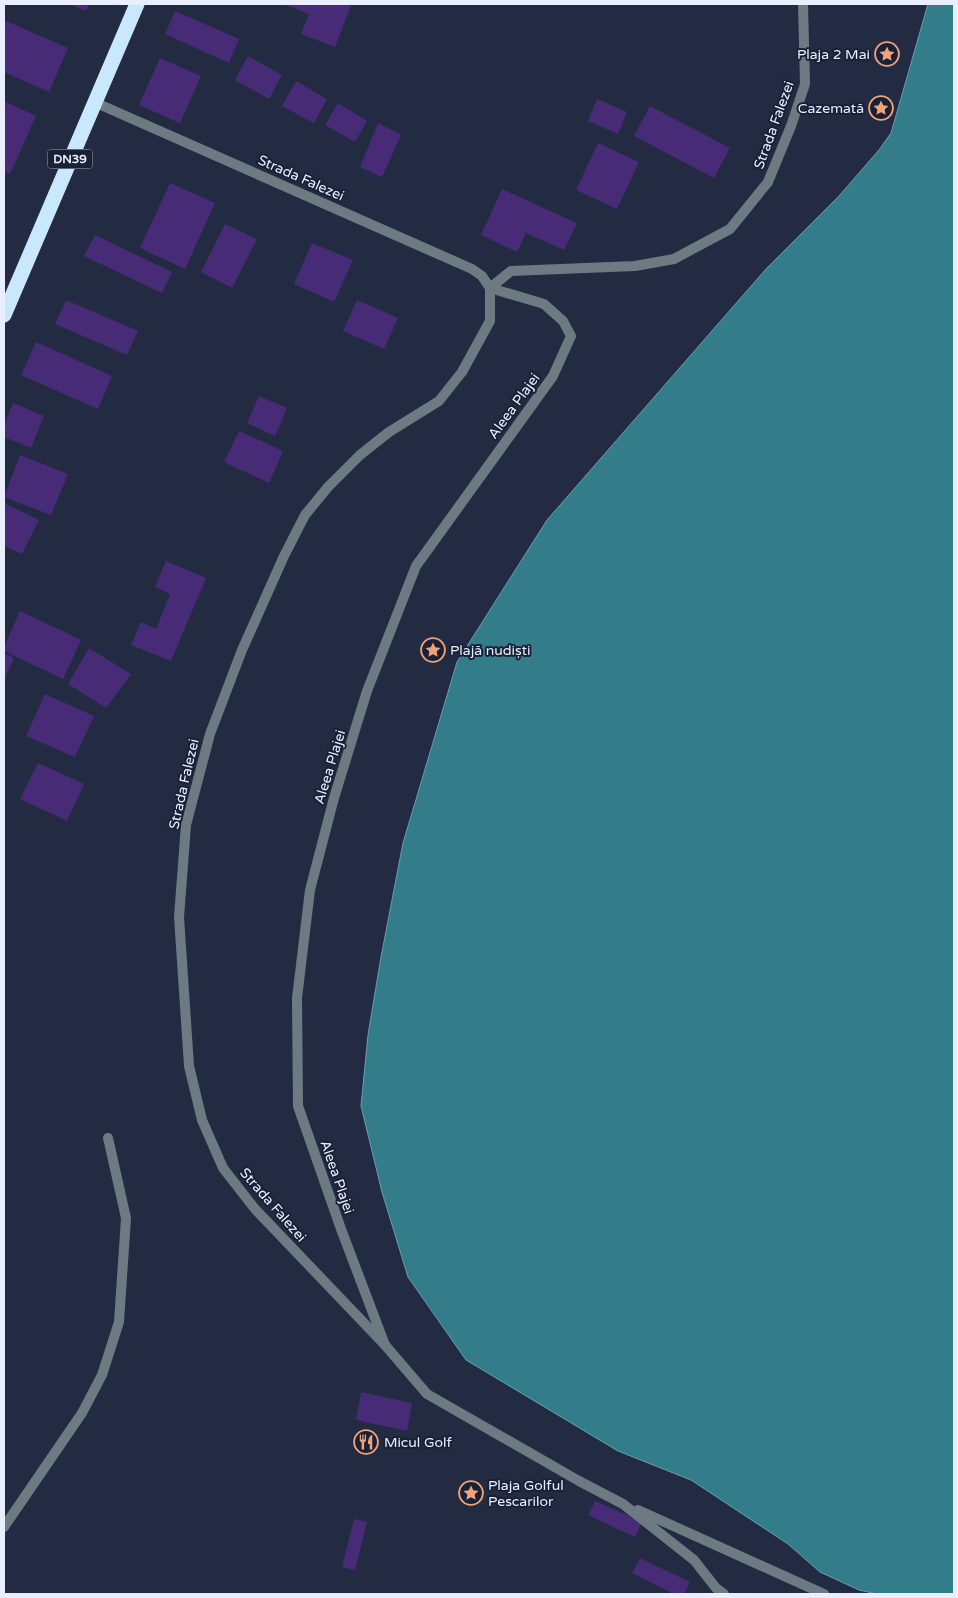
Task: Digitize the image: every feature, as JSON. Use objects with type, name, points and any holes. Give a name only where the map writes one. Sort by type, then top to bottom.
[{"type":"highway","name":"DN39","points":[[4,315],[7,299],[137,4]]},
{"type":"street","name":"Strada Falezei","points":[[490,288],[512,271],[635,266],[674,259],[730,229],[768,182],[791,126],[805,84],[803,4]]},
{"type":"street","name":"Strada Falezei","points":[[94,102],[472,269],[482,276],[490,288],[490,321],[462,372],[439,401],[389,432],[360,455],[328,487],[305,515],[284,556],[242,650],[210,734],[186,825],[179,917],[189,1066],[202,1120],[224,1168],[255,1209],[385,1345],[428,1394],[624,1504]]},
{"type":"street","name":"Aleea Plajei","points":[[385,1345],[341,1229],[298,1106],[297,998],[310,890],[334,798],[367,691],[416,566],[553,376],[571,336],[563,321],[544,304],[490,288]]},
{"type":"street","points":[[4,1527],[82,1413],[102,1375],[119,1322],[126,1218],[108,1138]]},
{"type":"street","points":[[624,1504],[694,1560],[716,1588],[724,1594]]},
{"type":"street","points":[[624,1504],[824,1594]]},
{"type":"shaded area","points":[[928,4],[954,4],[954,1594],[877,1594],[859,1590],[820,1572],[788,1544],[691,1480],[618,1451],[466,1360],[408,1277],[382,1192],[361,1106],[368,1035],[403,843],[457,662],[547,520],[766,269],[839,196],[879,150],[891,133]]},
{"type":"building","points":[[70,4],[89,4],[86,11]]},
{"type":"building","points":[[283,4],[345,4],[351,6],[335,47],[301,34],[309,14]]},
{"type":"building","points":[[175,11],[239,39],[229,63],[165,34]]},
{"type":"building","points":[[4,20],[68,48],[49,92],[4,72]]},
{"type":"building","points":[[248,56],[282,75],[269,99],[235,80]]},
{"type":"building","points":[[160,58],[201,76],[180,123],[139,105]]},
{"type":"building","points":[[296,81],[327,99],[314,123],[282,106]]},
{"type":"building","points":[[597,99],[627,112],[618,134],[588,121]]},
{"type":"building","points":[[4,101],[36,116],[10,174],[4,171]]},
{"type":"building","points":[[338,103],[367,121],[355,142],[325,125]]},
{"type":"building","points":[[650,106],[730,148],[714,178],[634,136]]},
{"type":"building","points":[[378,123],[401,135],[382,177],[360,167]]},
{"type":"building","points":[[598,143],[639,162],[617,209],[576,190]]},
{"type":"building","points":[[170,183],[215,203],[185,269],[140,248]]},
{"type":"building","points":[[502,189],[577,223],[564,250],[526,233],[517,252],[481,235]]},
{"type":"building","points":[[225,224],[257,239],[232,288],[201,272]]},
{"type":"building","points":[[95,235],[172,272],[162,293],[84,256]]},
{"type":"building","points":[[312,243],[353,260],[334,302],[294,284]]},
{"type":"building","points":[[66,300],[138,331],[127,355],[55,324]]},
{"type":"building","points":[[357,300],[398,318],[384,349],[343,331]]},
{"type":"building","points":[[36,342],[112,376],[98,409],[21,375]]},
{"type":"building","points":[[259,396],[287,408],[275,436],[247,423]]},
{"type":"building","points":[[13,403],[44,416],[31,448],[4,437],[4,425]]},
{"type":"building","points":[[239,431],[283,451],[269,483],[224,462]]},
{"type":"building","points":[[20,455],[68,474],[51,515],[4,497]]},
{"type":"building","points":[[4,503],[39,520],[22,554],[4,546]]},
{"type":"building","points":[[166,561],[206,578],[171,661],[131,645],[141,622],[156,629],[170,594],[155,587]]},
{"type":"building","points":[[20,611],[81,640],[63,679],[4,651]]},
{"type":"building","points":[[89,648],[131,674],[106,708],[68,684]]},
{"type":"building","points":[[4,653],[14,658],[4,681]]},
{"type":"building","points":[[45,694],[94,716],[75,757],[26,736]]},
{"type":"building","points":[[38,763],[84,784],[67,821],[20,799]]},
{"type":"building","points":[[361,1392],[412,1403],[407,1431],[356,1420]]},
{"type":"building","points":[[595,1501],[642,1522],[635,1537],[588,1515]]},
{"type":"building","points":[[354,1519],[367,1522],[355,1570],[342,1567]]},
{"type":"building","points":[[640,1558],[690,1582],[684,1594],[674,1594],[632,1573]]},
{"type":"place","name":"Plaja 2 Mai","points":[[887,54]]},
{"type":"place","name":"Cazemată","points":[[881,108]]},
{"type":"place","name":"Plajă nudiști","points":[[433,650]]},
{"type":"place","name":"Micul Golf","points":[[366,1442]]},
{"type":"place","name":"Plaja Golful Pescarilor","points":[[471,1493]]}]
